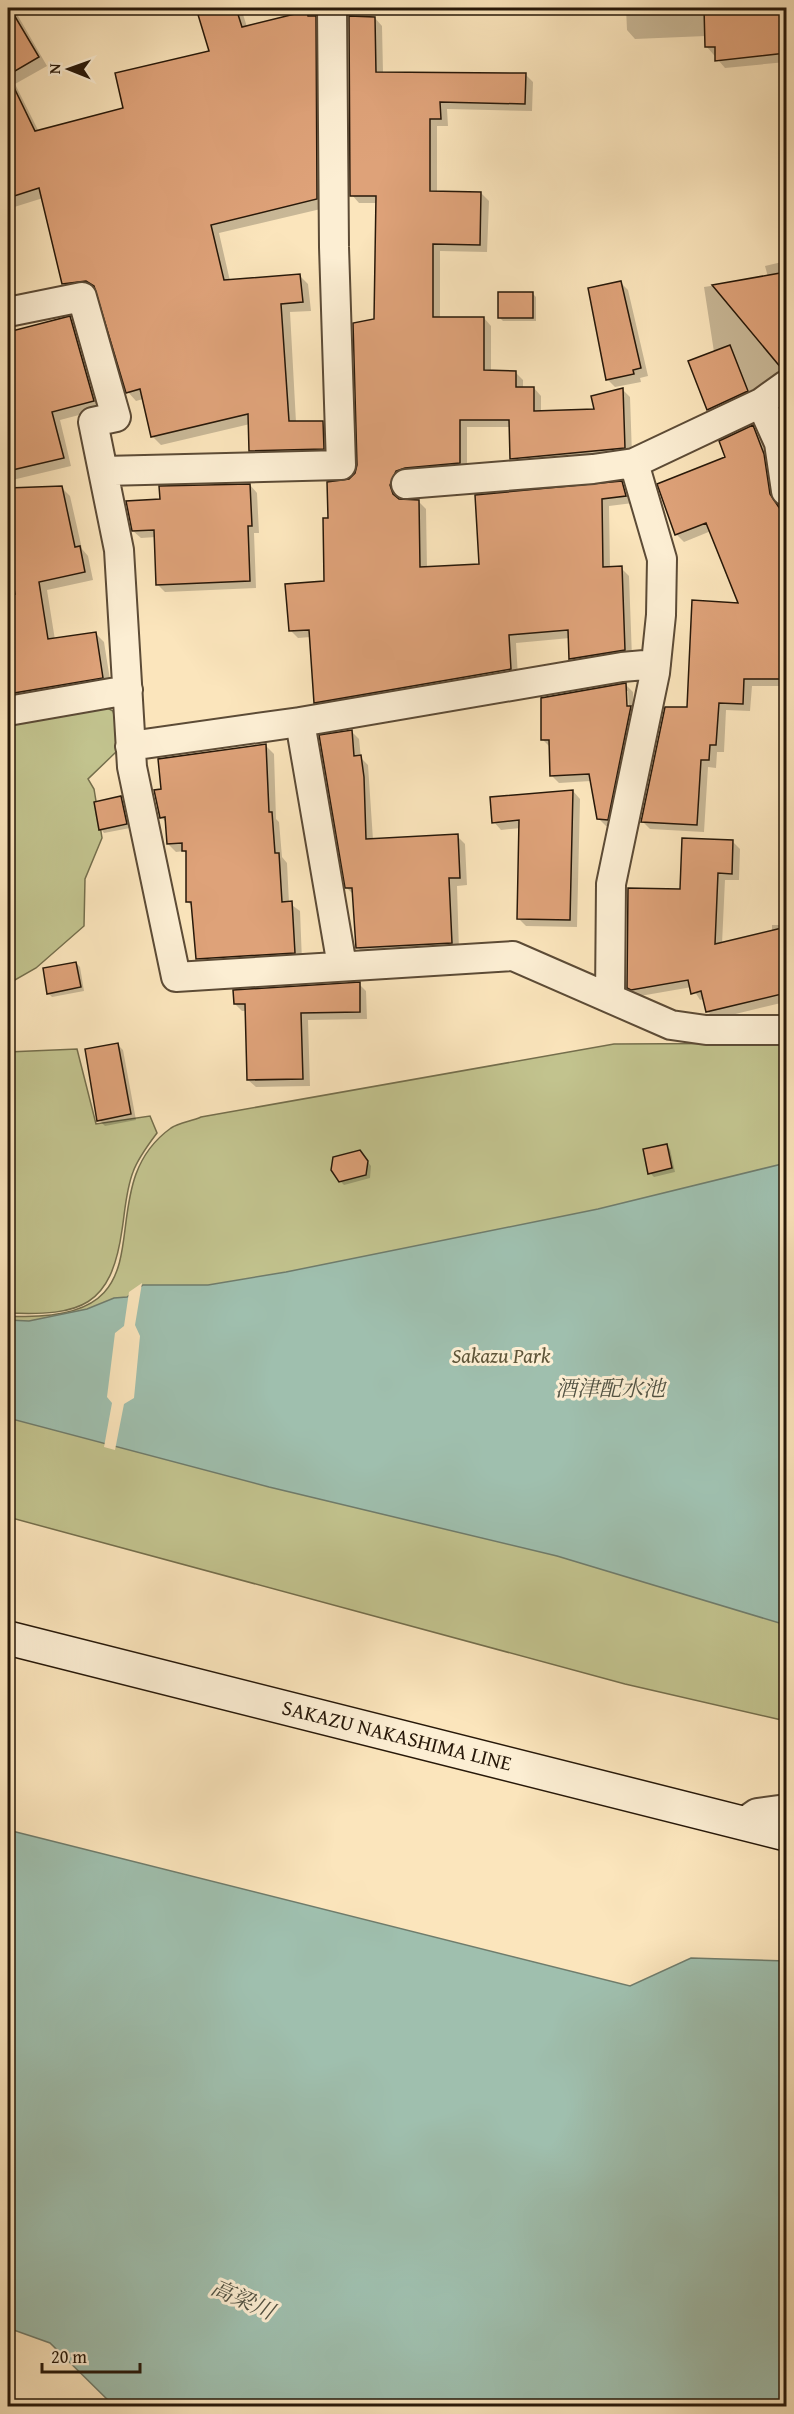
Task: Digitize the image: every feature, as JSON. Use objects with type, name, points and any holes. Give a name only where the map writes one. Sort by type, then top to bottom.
[{"type":"main road","name":"SAKAZU NAKASHIMA LINE","points":[[8,1638],[786,1834]]},
{"type":"street","points":[[104,471],[341,465],[334,247],[332,8]]},
{"type":"street","points":[[8,312],[82,297],[116,417],[93,422],[119,550],[132,767],[176,976],[513,957],[671,1025],[706,1030],[786,1030]]},
{"type":"street","points":[[406,484],[593,470],[634,464],[761,403],[786,385]]},
{"type":"street","points":[[761,403],[779,443],[786,491]]},
{"type":"street","points":[[610,997],[610,884],[656,664],[661,615],[662,559],[634,464]]},
{"type":"street","points":[[130,746],[300,722],[622,667],[656,664]]},
{"type":"street","points":[[8,711],[128,690]]},
{"type":"street","points":[[300,722],[342,966]]},
{"type":"street","points":[[744,1822],[757,1813],[786,1809]]},
{"type":"green space","points":[[98,703],[113,711],[118,730],[116,752],[88,779],[94,789],[102,838],[85,879],[84,926],[36,968],[8,984],[8,721]]},
{"type":"green space","name":"Sakazu Park","points":[[786,1043],[786,1721],[625,1684],[8,1517],[8,1316],[62,1313],[96,1300],[114,1278],[122,1250],[132,1186],[145,1155],[171,1128],[201,1117],[614,1044]]},
{"type":"green space","points":[[77,1049],[96,1124],[150,1116],[157,1133],[140,1157],[133,1172],[127,1193],[117,1256],[110,1276],[100,1291],[88,1302],[73,1308],[55,1312],[8,1313],[8,1052]]},
{"type":"water","name":"酒津配水池","points":[[786,1163],[786,1625],[557,1556],[269,1487],[8,1418],[8,1320],[29,1321],[87,1309],[114,1298],[127,1297],[143,1285],[208,1285],[286,1272],[598,1209]]},
{"type":"water","name":"高梁川","points":[[8,1830],[630,1986],[691,1958],[786,1961],[786,2406],[114,2406],[50,2343],[8,2328]]},
{"type":"pier","points":[[142,1283],[135,1325],[140,1336],[134,1398],[124,1404],[115,1450],[104,1447],[112,1403],[107,1397],[115,1333],[124,1326],[129,1292]]},
{"type":"building","points":[[8,8],[39,57],[8,75]]},
{"type":"building","points":[[196,8],[236,8],[242,27],[307,11],[308,16],[316,16],[317,199],[211,225],[224,280],[300,274],[303,302],[281,304],[289,421],[323,421],[324,449],[249,451],[248,414],[151,437],[140,389],[126,393],[94,286],[86,281],[62,284],[39,188],[8,198],[8,75],[35,131],[123,108],[115,73],[209,51]]},
{"type":"building","points":[[704,8],[786,8],[786,53],[715,61],[715,47],[705,47]]},
{"type":"building","points":[[349,16],[375,17],[376,72],[526,73],[525,104],[440,102],[441,119],[430,119],[430,191],[481,192],[480,245],[433,244],[433,317],[484,317],[484,370],[516,371],[516,387],[534,387],[534,411],[594,409],[591,396],[623,388],[625,448],[510,459],[509,420],[460,420],[460,463],[405,468],[396,471],[390,485],[393,494],[399,499],[419,500],[420,567],[479,564],[475,495],[622,481],[626,496],[602,499],[603,567],[622,566],[625,650],[569,659],[568,630],[509,635],[511,669],[314,703],[309,630],[289,631],[285,584],[324,581],[323,518],[328,518],[327,482],[349,479],[355,473],[357,465],[353,323],[374,319],[376,196],[350,196]]},
{"type":"building","points":[[786,272],[786,369],[782,369],[712,285]]},
{"type":"building","points":[[621,281],[641,368],[633,370],[634,374],[606,380],[588,288]]},
{"type":"building","points":[[498,292],[533,292],[533,318],[498,318]]},
{"type":"building","points":[[70,316],[94,401],[52,412],[64,458],[8,471],[8,332]]},
{"type":"building","points":[[730,345],[748,391],[707,410],[688,361]]},
{"type":"building","points":[[753,425],[764,454],[770,494],[786,518],[786,679],[744,679],[743,704],[719,703],[716,745],[710,745],[709,760],[701,760],[697,825],[641,822],[665,707],[687,707],[692,600],[738,603],[706,523],[675,535],[657,484],[725,457],[719,441]]},
{"type":"building","points":[[250,484],[252,526],[248,526],[250,581],[156,585],[154,530],[132,531],[126,501],[160,499],[159,486]]},
{"type":"building","points":[[62,486],[75,547],[80,546],[85,572],[39,582],[48,639],[96,632],[103,678],[8,694],[8,595],[15,594],[8,556],[8,488]]},
{"type":"building","points":[[626,683],[627,706],[631,706],[608,820],[597,819],[589,774],[550,776],[549,740],[541,740],[541,698]]},
{"type":"building","points":[[352,730],[354,756],[361,755],[364,777],[366,839],[458,834],[460,878],[449,878],[452,943],[356,948],[352,888],[345,888],[319,735]]},
{"type":"building","points":[[266,744],[269,812],[272,812],[275,853],[279,853],[282,902],[292,901],[295,953],[196,959],[191,902],[186,902],[186,851],[182,851],[182,843],[167,844],[165,817],[160,818],[154,790],[161,789],[158,759]]},
{"type":"building","points":[[573,790],[570,920],[517,919],[519,820],[492,823],[490,797]]},
{"type":"building","points":[[121,796],[127,824],[99,830],[94,802]]},
{"type":"building","points":[[682,838],[733,840],[732,874],[718,873],[715,944],[786,927],[786,993],[706,1012],[701,991],[691,994],[688,980],[631,990],[627,988],[628,888],[680,889]]},
{"type":"building","points":[[76,962],[81,987],[47,994],[43,968]]},
{"type":"building","points":[[360,982],[360,1012],[301,1013],[303,1079],[247,1080],[245,1004],[234,1004],[233,990]]},
{"type":"building","points":[[118,1043],[131,1114],[97,1121],[85,1049]]},
{"type":"building","points":[[667,1144],[672,1168],[648,1174],[643,1149]]},
{"type":"building","points":[[360,1150],[368,1161],[366,1175],[339,1182],[331,1170],[333,1157]]}]
